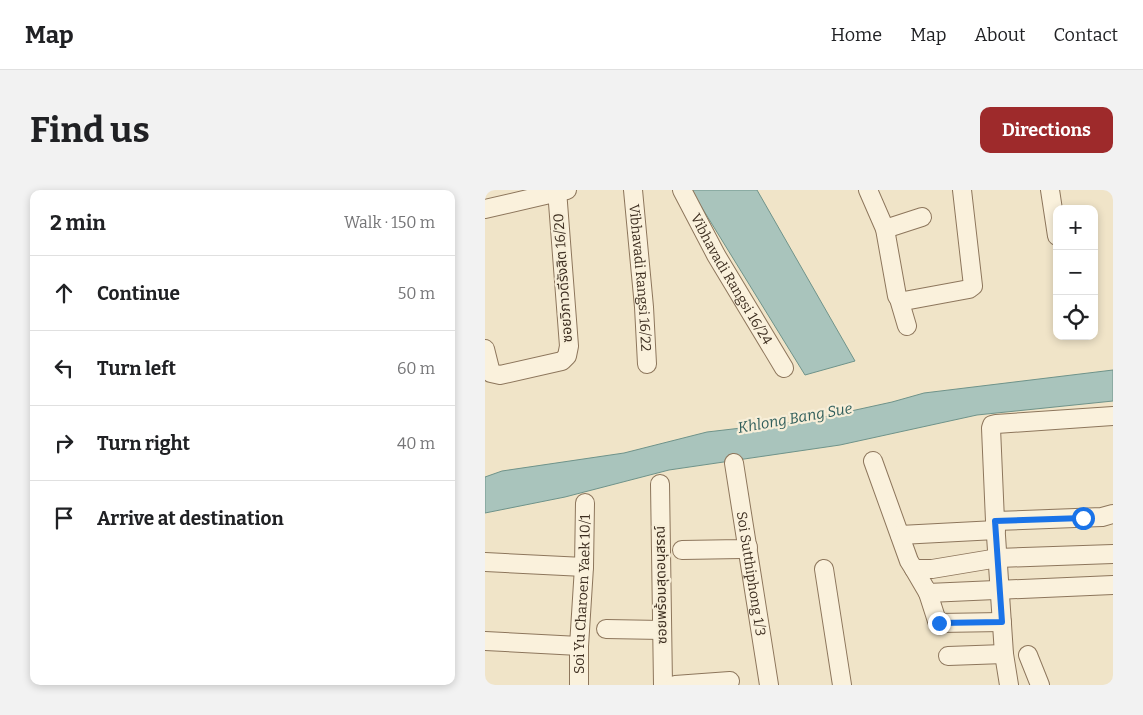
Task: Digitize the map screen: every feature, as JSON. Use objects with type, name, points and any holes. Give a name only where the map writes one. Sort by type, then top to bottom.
[{"type":"street","name":"Vibhavadi Rangsi 16/22","points":[[633,190],[644,307],[647,364]]},
{"type":"street","name":"Vibhavadi Rangsi 16/24","points":[[682,190],[716,255],[784,368]]},
{"type":"street","points":[[868,190],[885,229],[897,296],[907,326]]},
{"type":"street","points":[[899,299],[904,301],[950,293],[971,289],[973,286],[962,190]]},
{"type":"street","points":[[1050,190],[1053,210]]},
{"type":"street","points":[[485,209],[560,191]]},
{"type":"street","name":"ซอยวิภาวดีรังสิต 16/20","points":[[485,349],[489,370],[492,374],[501,375],[561,361],[567,356],[560,191]]},
{"type":"street","points":[[885,229],[922,217]]},
{"type":"street","points":[[1003,685],[1009,685],[1004,654],[995,525],[992,425],[1113,416]]},
{"type":"street","points":[[873,461],[913,569],[928,593],[937,621],[939,623],[1002,622]]},
{"type":"street","name":"Soi Sutthiphong 1/3","points":[[734,463],[769,685]]},
{"type":"street","name":"ซอยพร้อมสุดอนุสรณ์","points":[[660,484],[663,685]]},
{"type":"street","name":"Soi Yu Charoen Yaek 10/1","points":[[579,685],[585,503]]},
{"type":"street","points":[[900,536],[995,525],[1102,518],[1113,514]]},
{"type":"street","points":[[682,550],[741,550],[748,547]]},
{"type":"street","points":[[913,569],[932,570],[998,558],[1113,554]]},
{"type":"street","points":[[485,562],[584,567]]},
{"type":"street","points":[[824,569],[842,685]]},
{"type":"street","points":[[928,593],[1113,585]]},
{"type":"street","points":[[606,629],[662,630]]},
{"type":"street","points":[[485,641],[579,646]]},
{"type":"street","points":[[948,656],[1004,654]]},
{"type":"street","points":[[1027,654],[1040,685]]},
{"type":"street","points":[[675,685],[729,681]]},
{"type":"water","points":[[691,190],[757,190],[855,361],[805,375]]},
{"type":"water","points":[[1113,370],[1113,401],[977,415],[840,445],[669,470],[565,497],[485,513],[485,477],[502,471],[624,453],[707,432],[810,420],[924,393]]},
{"type":"route","points":[[939,623],[1002,622],[995,521],[1083,518]]},
{"type":"water label","name":"Khlong Bang Sue","points":[[795,418]]}]
